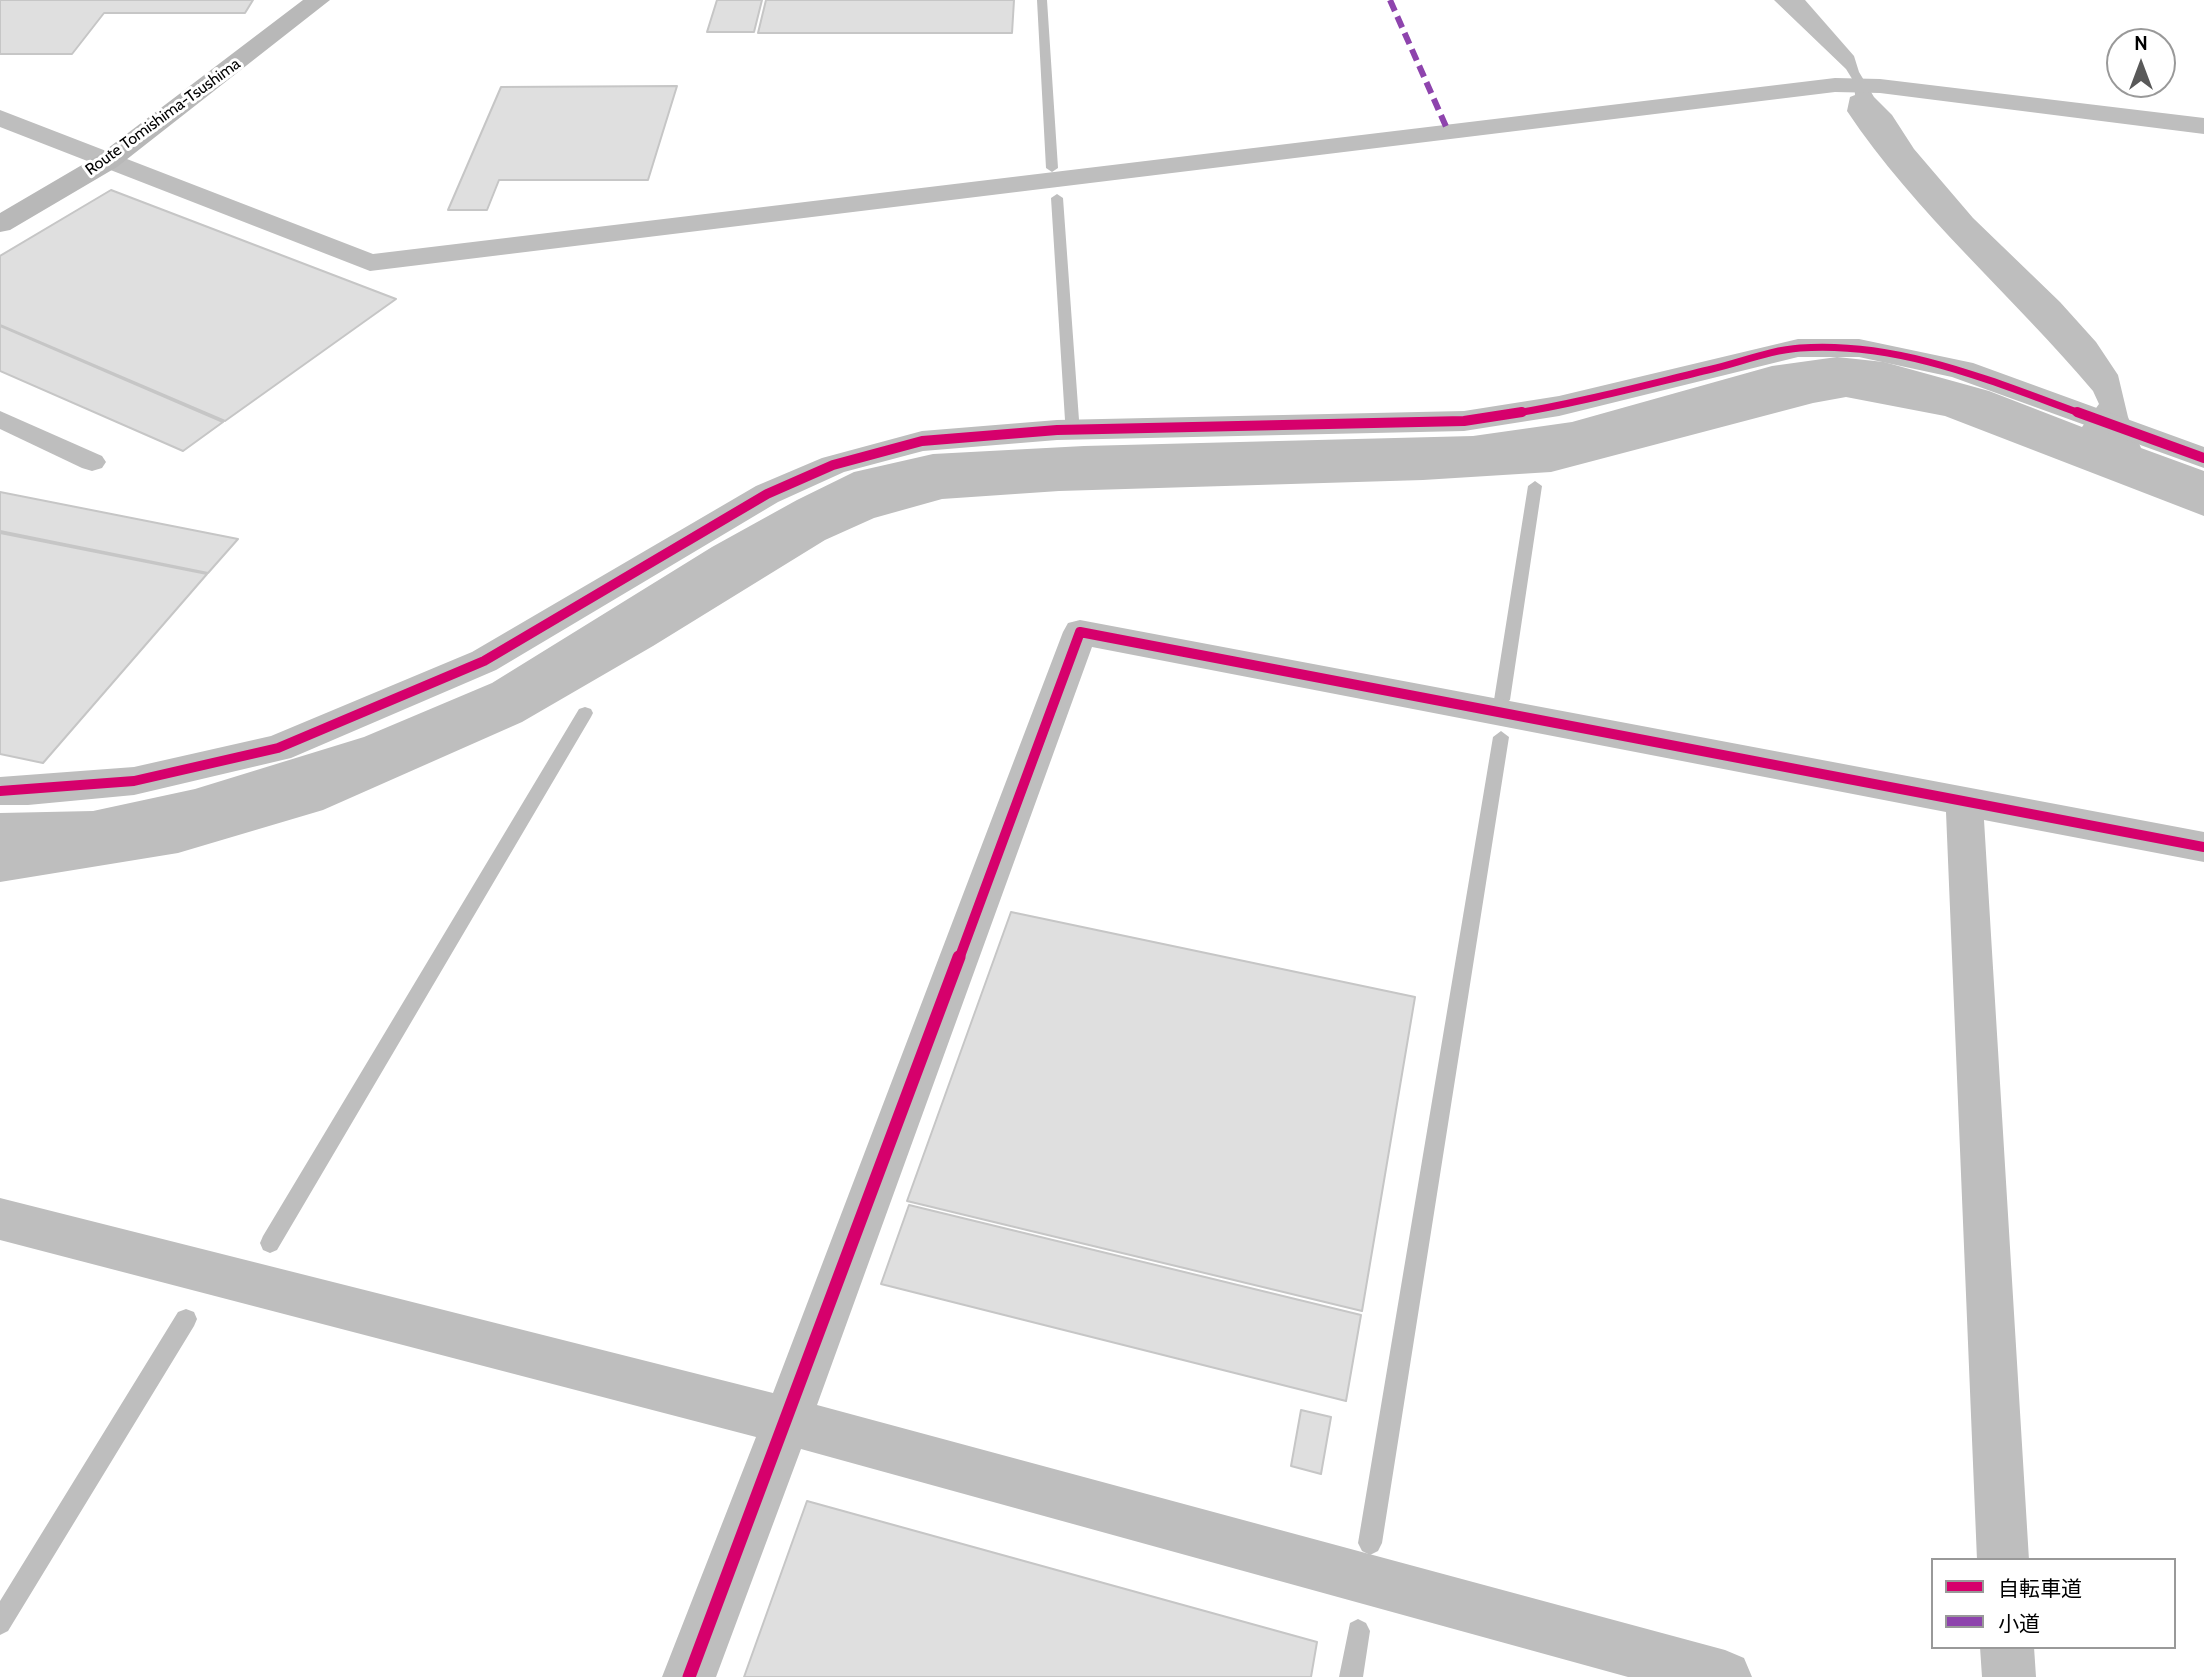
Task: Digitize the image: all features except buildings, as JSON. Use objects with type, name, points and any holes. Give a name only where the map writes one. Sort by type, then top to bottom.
[{"type":"main road","name":"Route Tomishima-Tsushima","points":[[0,224],[108,161],[318,0]]},
{"type":"street","points":[[0,118],[370,263],[1835,85],[1880,86],[2204,126]]},
{"type":"street","points":[[0,791],[134,781],[278,748],[484,661],[767,495],[833,465],[922,441],[1057,430],[1464,421],[1559,406],[1798,348],[1859,348],[1962,370],[2204,458]]},
{"type":"street","points":[[689,1677],[1080,632],[2204,847]]},
{"type":"street","points":[[1964,802],[2003,1558]]},
{"type":"street","points":[[0,1219],[787,1421],[1725,1677]]},
{"type":"street","points":[[2007,1649],[2009,1677]]},
{"type":"lane","points":[[0,419],[92,462]]},
{"type":"shaded area","points":[[1774,0],[1805,0],[1854,56],[1859,72],[1874,97],[1892,115],[1914,149],[1973,218],[2060,302],[2096,342],[2118,375],[2128,417],[2141,448],[2204,471],[2204,516],[1945,416],[1846,397],[1813,403],[1551,472],[1423,480],[1059,491],[942,499],[874,518],[825,540],[653,646],[522,722],[323,810],[178,853],[0,882],[0,813],[93,811],[195,789],[364,737],[492,683],[712,547],[797,500],[854,472],[933,454],[1084,446],[1473,436],[1572,422],[1772,366],[1837,357],[1884,362],[1989,391],[2082,427],[2099,404],[2093,391],[1903,185],[1847,111],[1850,97],[1855,95],[1854,82],[1846,69]]},
{"type":"waterway","points":[[1042,0],[1052,168]]},
{"type":"waterway","points":[[1057,198],[1072,420]]},
{"type":"waterway","points":[[1502,700],[1535,486]]},
{"type":"waterway","points":[[270,1243],[585,713]]},
{"type":"waterway","points":[[1370,1543],[1501,737]]},
{"type":"waterway","points":[[0,1623],[186,1319]]},
{"type":"waterway","points":[[1351,1677],[1358,1631]]},
{"type":"marked path","points":[[1390,0],[1448,131]]},
{"type":"cycle path","points":[[0,791],[134,781],[278,748],[484,661],[767,494],[833,465],[922,441],[1057,430],[1464,421],[1559,406],[1798,348],[1859,348],[1962,370],[2204,458]]},
{"type":"cycle path","points":[[689,1677],[1080,632],[2204,847]]}]
